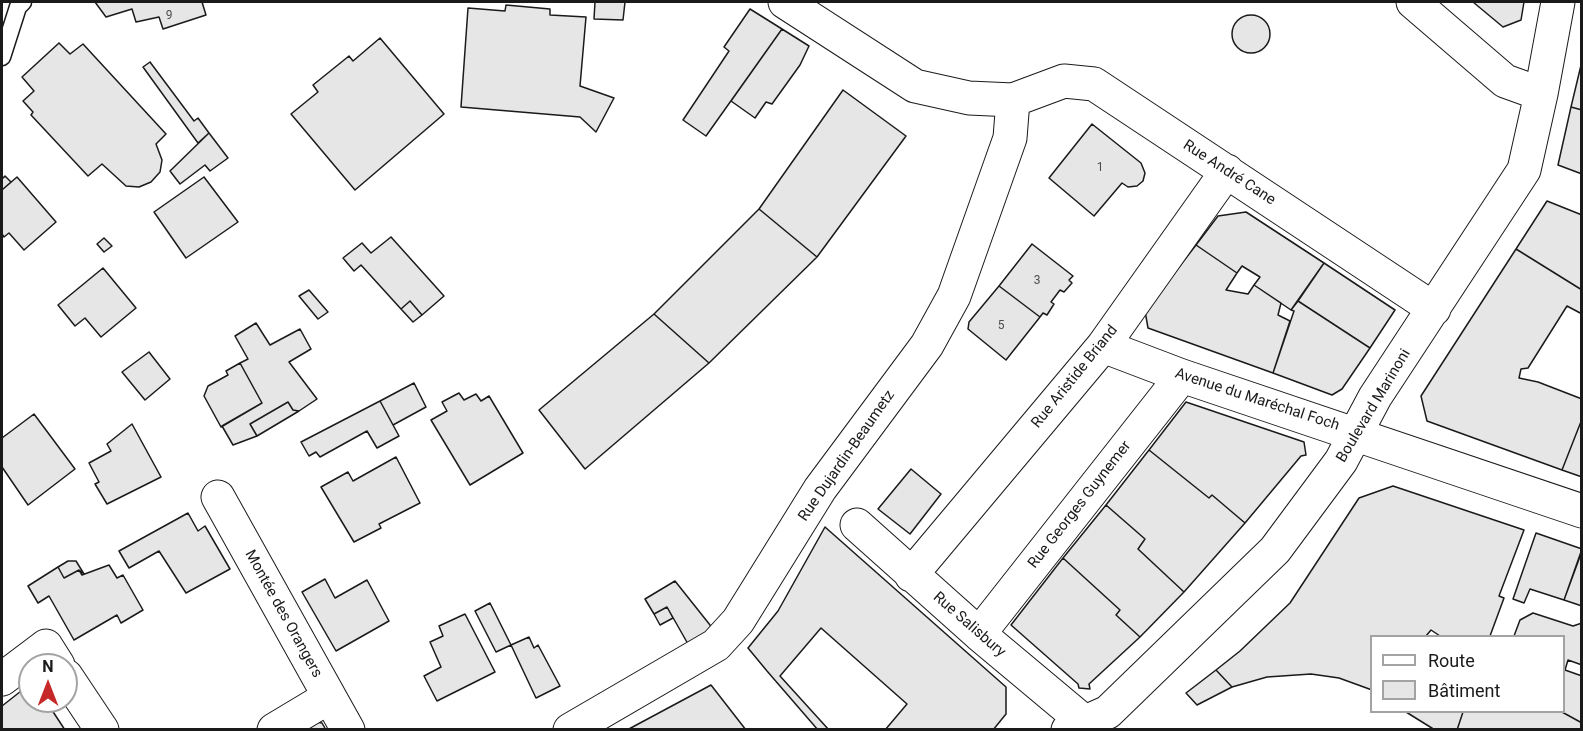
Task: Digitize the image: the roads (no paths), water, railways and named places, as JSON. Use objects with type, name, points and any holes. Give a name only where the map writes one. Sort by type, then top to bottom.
[{"type":"street","points":[[785,2],[915,86],[969,98],[1013,99]]},
{"type":"street","points":[[1413,2],[1505,81],[1541,94]]},
{"type":"street","name":"Boulevard Marinoni","points":[[1075,725],[1108,712],[1275,550],[1341,461],[1375,397],[1524,170],[1558,2]]},
{"type":"street","name":"Rue André Cane","points":[[1013,99],[1064,81],[1094,84],[1434,309]]},
{"type":"street","name":"Rue Dujardin-Beaumetz","points":[[570,729],[716,645],[738,621],[820,489],[927,345],[954,296],[1010,138],[1013,99]]},
{"type":"street","name":"Rue Aristide Briand","points":[[911,575],[1103,346],[1227,171]]},
{"type":"street","name":"Avenue du Maréchal Foch","points":[[1103,346],[1182,376],[1581,511]]},
{"type":"street","name":"Rue Georges Guynemer","points":[[979,634],[1182,376]]},
{"type":"street","name":"Montée des Orangers","points":[[218,497],[348,729]]},
{"type":"street","name":"Rue Salisbury","points":[[857,525],[979,634],[1075,725]]},
{"type":"street","points":[[37,653],[46,646],[50,653]]},
{"type":"street","points":[[2,679],[18,667]]},
{"type":"street","points":[[78,694],[102,729]]},
{"type":"street","points":[[274,729],[329,697]]},
{"type":"lane","points":[[2,57],[18,7],[23,2]]}]
